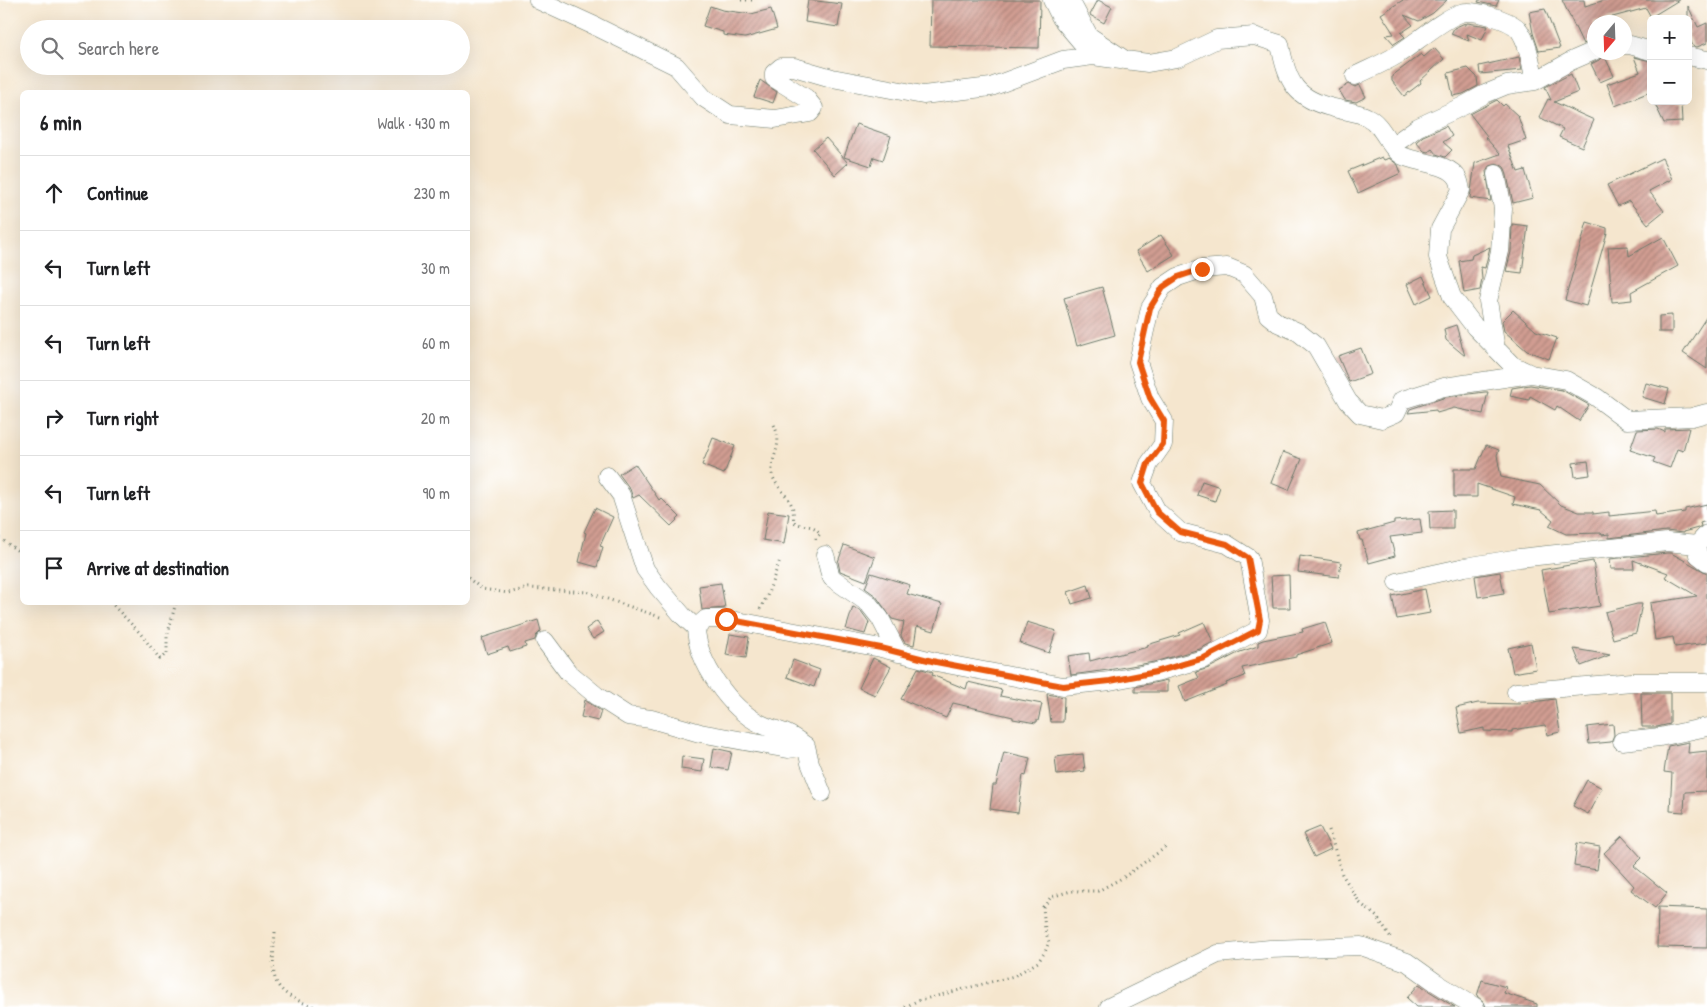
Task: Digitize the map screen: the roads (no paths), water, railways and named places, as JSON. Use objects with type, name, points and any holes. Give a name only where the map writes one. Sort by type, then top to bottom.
[{"type":"street","points":[[538,0],[676,66],[704,98],[730,115],[775,118],[810,113],[814,108],[806,98],[774,78],[774,73],[781,67],[794,68],[832,78],[923,95],[991,87],[1063,60],[1094,56],[1148,63],[1177,58],[1217,39],[1254,36],[1280,44],[1284,66],[1293,86],[1307,100],[1368,117],[1385,133],[1392,146],[1402,156],[1446,168],[1458,177],[1461,190],[1440,229],[1438,257],[1452,297],[1475,327],[1512,365],[1531,374],[1566,380],[1596,397],[1627,420],[1692,417],[1707,414]]},
{"type":"street","points":[[1052,0],[1061,18],[1094,56]]},
{"type":"street","points":[[1070,0],[1089,36],[1125,60]]},
{"type":"street","points":[[1355,76],[1395,56],[1448,19],[1462,12],[1480,13],[1495,17],[1509,22],[1518,29],[1526,43],[1534,81]]},
{"type":"street","points":[[1632,46],[1647,50]]},
{"type":"street","points":[[1392,146],[1418,127],[1485,94],[1507,85],[1534,81],[1570,60],[1587,53]]},
{"type":"street","points":[[1692,57],[1707,60]]},
{"type":"street","points":[[1496,174],[1503,208],[1500,251],[1488,301],[1496,349]]},
{"type":"street","points":[[696,628],[706,619],[726,619],[745,622],[836,639],[936,662],[1063,686],[1110,681],[1156,672],[1204,658],[1258,630],[1260,620],[1248,558],[1227,544],[1180,532],[1157,512],[1142,483],[1148,464],[1163,444],[1164,421],[1150,398],[1138,362],[1150,308],[1163,287],[1178,277],[1202,269],[1228,266],[1244,274],[1263,296],[1268,315],[1278,323],[1298,332],[1316,346],[1340,383],[1348,401],[1360,414],[1382,418],[1396,413],[1402,400],[1444,387],[1531,374]]},
{"type":"street","points":[[607,476],[621,495],[645,569],[683,616],[696,628],[696,641],[713,675],[734,705],[760,724],[789,734],[806,746],[810,763],[822,793]]},
{"type":"street","points":[[1397,582],[1519,558],[1667,542],[1702,540],[1698,555],[1707,562]]},
{"type":"street","points":[[825,555],[832,578],[868,603],[880,618],[898,653]]},
{"type":"street","points":[[545,641],[568,672],[597,696],[628,716],[651,719],[700,733],[788,749],[806,746]]},
{"type":"street","points":[[1516,692],[1632,682],[1707,682]]},
{"type":"street","points":[[1622,741],[1660,737],[1707,727]]},
{"type":"street","points":[[1109,1007],[1218,954],[1270,949],[1362,946],[1407,962],[1474,1007]]}]
